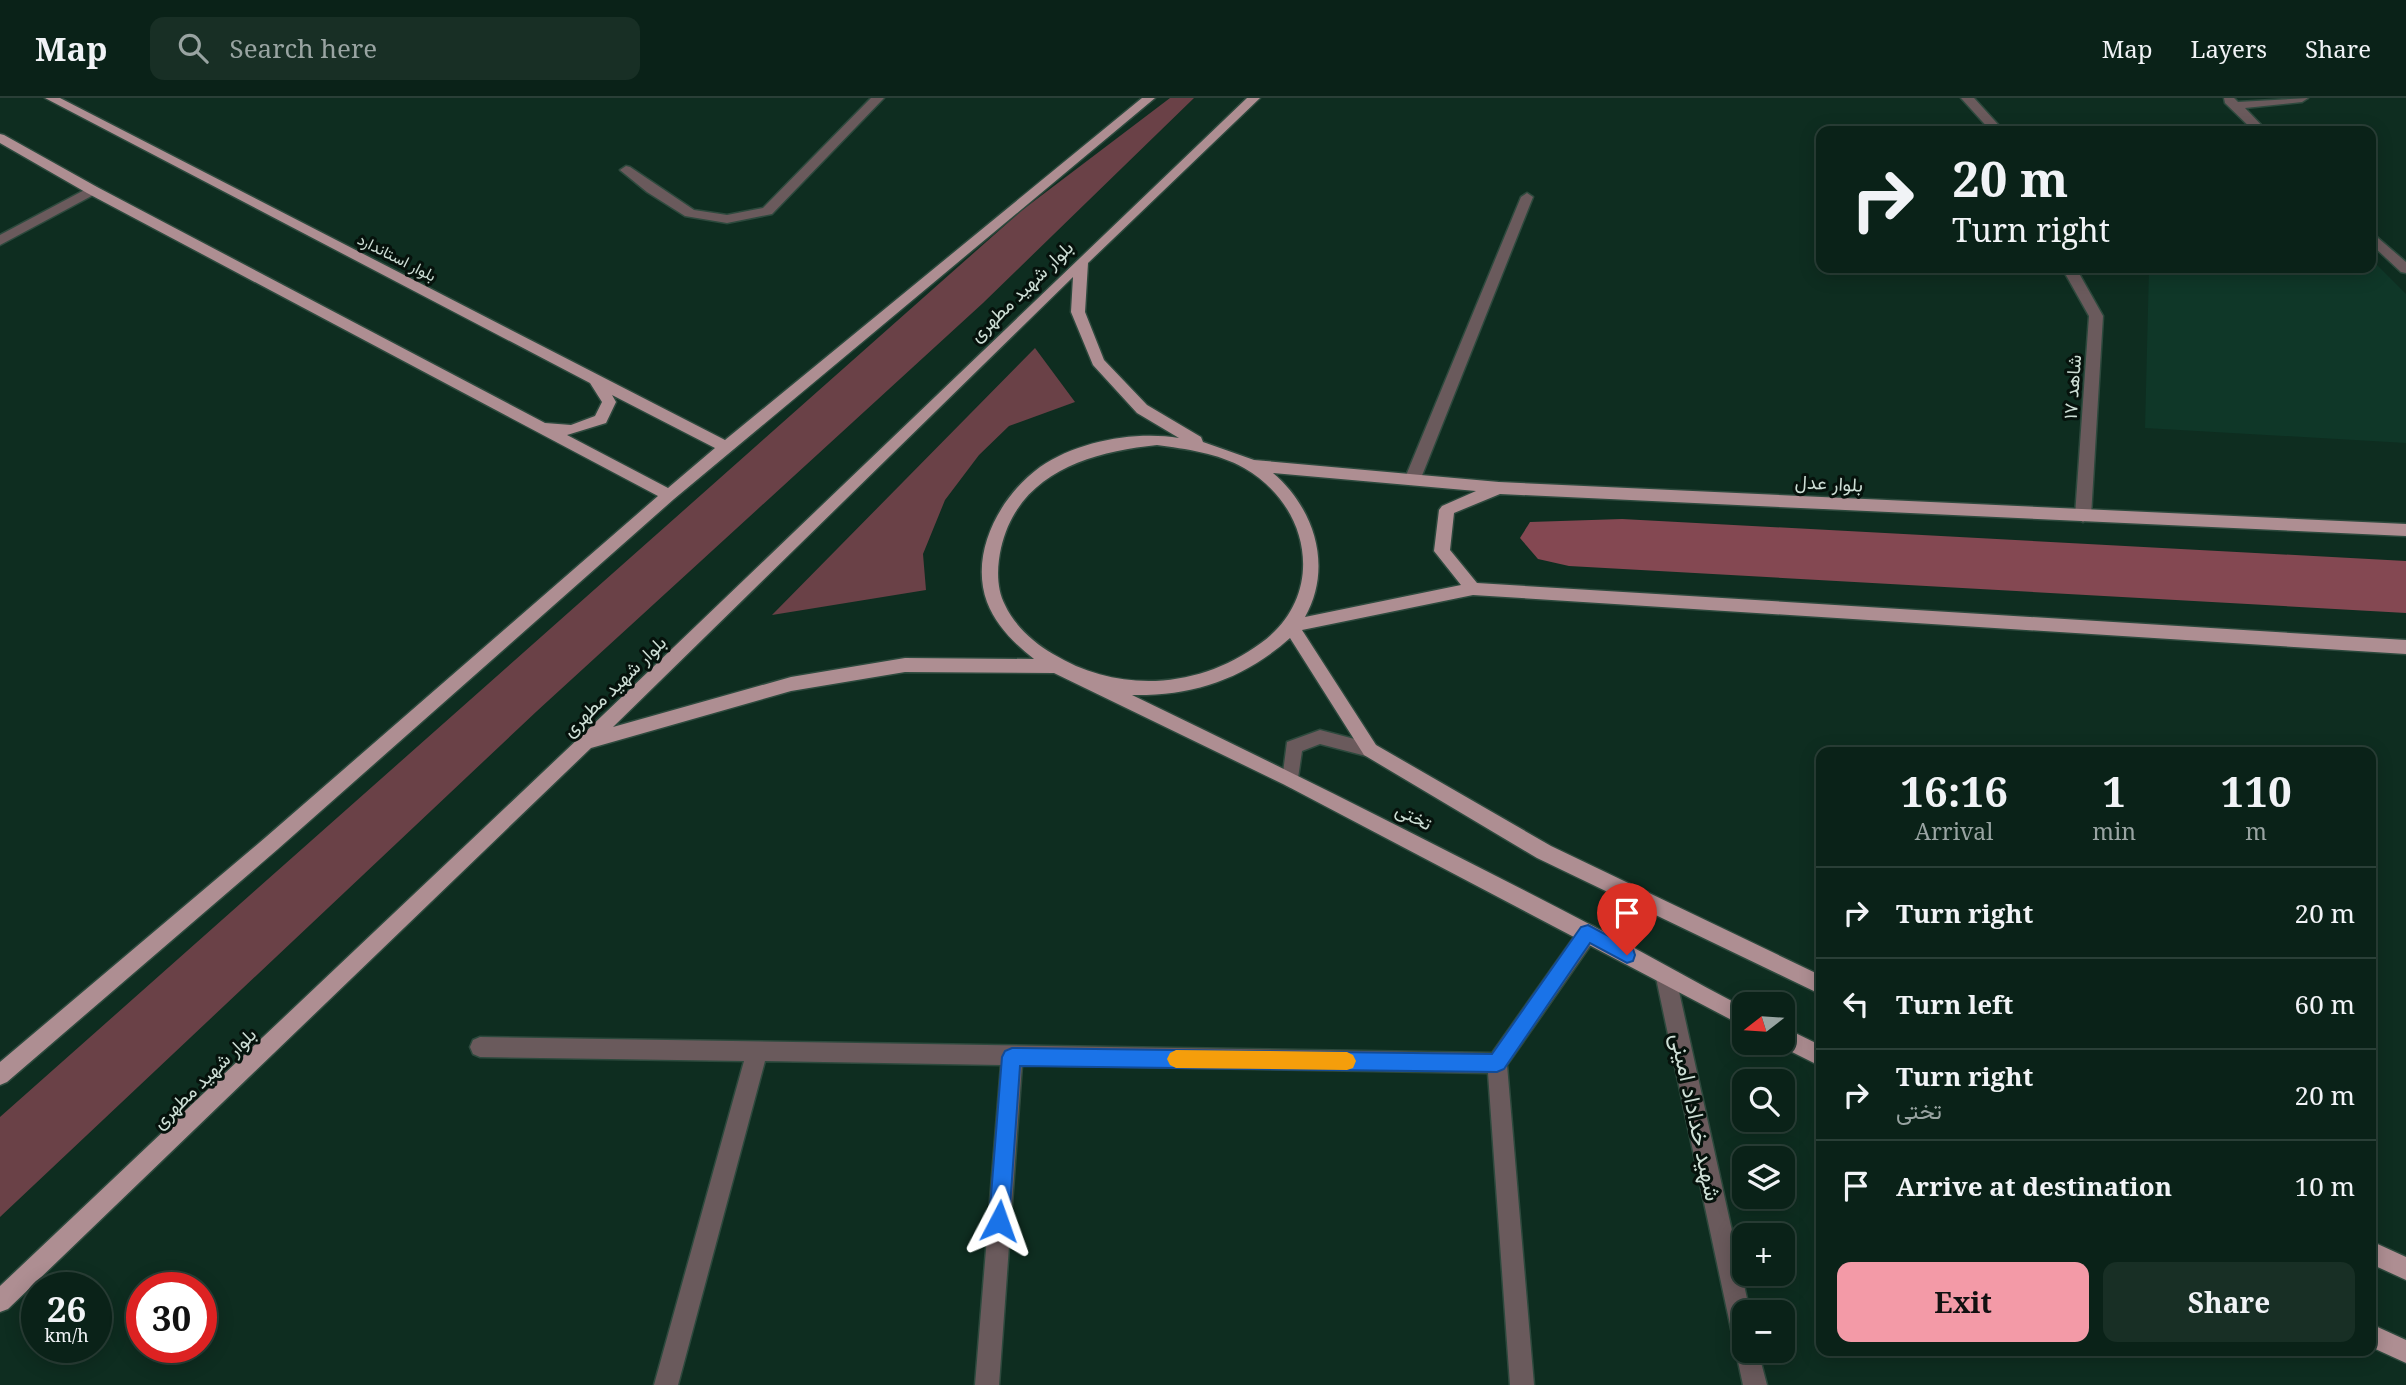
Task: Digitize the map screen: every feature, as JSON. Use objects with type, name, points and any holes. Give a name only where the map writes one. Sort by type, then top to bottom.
[{"type":"main road","name":"بلوار استاندارد","points":[[51,98],[727,448]]},
{"type":"main road","points":[[0,1075],[272,843],[669,495],[1149,98]]},
{"type":"main road","name":"بلوار شهید مطهری","points":[[0,1301],[586,742],[1254,98]]},
{"type":"main road","points":[[0,138],[92,190],[669,495]]},
{"type":"main road","points":[[1081,262],[1078,312],[1098,362],[1142,409],[1205,447],[1251,465],[1282,490],[1304,520],[1313,555],[1309,591],[1291,626],[1256,657],[1211,680],[1158,689],[1104,684],[1056,666],[1018,637],[995,600],[989,560],[1000,521],[1026,487],[1063,461],[1109,445],[1157,440],[1205,447]]},
{"type":"main road","points":[[538,426],[572,430],[601,419],[609,402],[596,380]]},
{"type":"main road","name":"بلوار عدل","points":[[1251,465],[1499,488],[2406,530]]},
{"type":"main road","points":[[1473,589],[1442,551],[1447,510],[1499,488]]},
{"type":"main road","points":[[1291,626],[1473,589],[2406,647]]},
{"type":"main road","name":"تختی","points":[[1291,626],[1370,750],[1544,852],[1816,983]]},
{"type":"main road","points":[[586,742],[791,684],[905,665],[1056,666]]},
{"type":"main road","name":"تختی","points":[[1056,666],[1291,780],[1588,933],[1666,978],[1732,1011]]},
{"type":"main road","points":[[1796,1044],[1816,1054]]},
{"type":"main road","points":[[2376,1254],[2406,1269]]},
{"type":"main road","points":[[2376,1337],[2406,1352]]},
{"type":"street","points":[[626,170],[690,213],[727,219],[767,211],[878,98]]},
{"type":"street","points":[[1967,98],[1993,126]]},
{"type":"street","points":[[2231,102],[2302,98]]},
{"type":"street","points":[[2231,102],[2256,126]]},
{"type":"street","points":[[0,241],[92,190]]},
{"type":"street","points":[[1413,478],[1527,197]]},
{"type":"street","points":[[2376,241],[2406,268]]},
{"type":"street","name":"شاهد ۱۷","points":[[2072,273],[2096,316],[2083,516]]},
{"type":"street","points":[[1291,780],[1293,747],[1320,737],[1370,750]]},
{"type":"street","points":[[1522,1385],[1497,1063],[1588,933]]},
{"type":"street","name":"شهید خداداد امینی","points":[[1666,978],[1736,1300]]},
{"type":"street","points":[[480,1047],[1497,1063]]},
{"type":"street","points":[[666,1385],[757,1052]]},
{"type":"street","points":[[987,1385],[1012,1057]]},
{"type":"street","points":[[1750,1363],[1755,1385]]},
{"type":"shaded area","points":[[1170,98],[1194,98],[983,303],[537,711],[0,1217],[0,1117],[1021,211]]},
{"type":"shaded area","points":[[2376,264],[2406,294],[2406,443],[2145,428],[2149,273],[2376,273]]},
{"type":"shaded area","points":[[1035,348],[1075,402],[1009,426],[979,455],[945,500],[923,554],[926,590],[772,615]]},
{"type":"shaded area","points":[[1622,519],[2406,561],[2406,613],[1569,566],[1538,559],[1520,538],[1530,522]]},
{"type":"slow traffic","points":[[1176,1059],[1347,1061]]},
{"type":"route","points":[[999,1221],[1012,1057],[1497,1063],[1588,933],[1627,955]]}]
